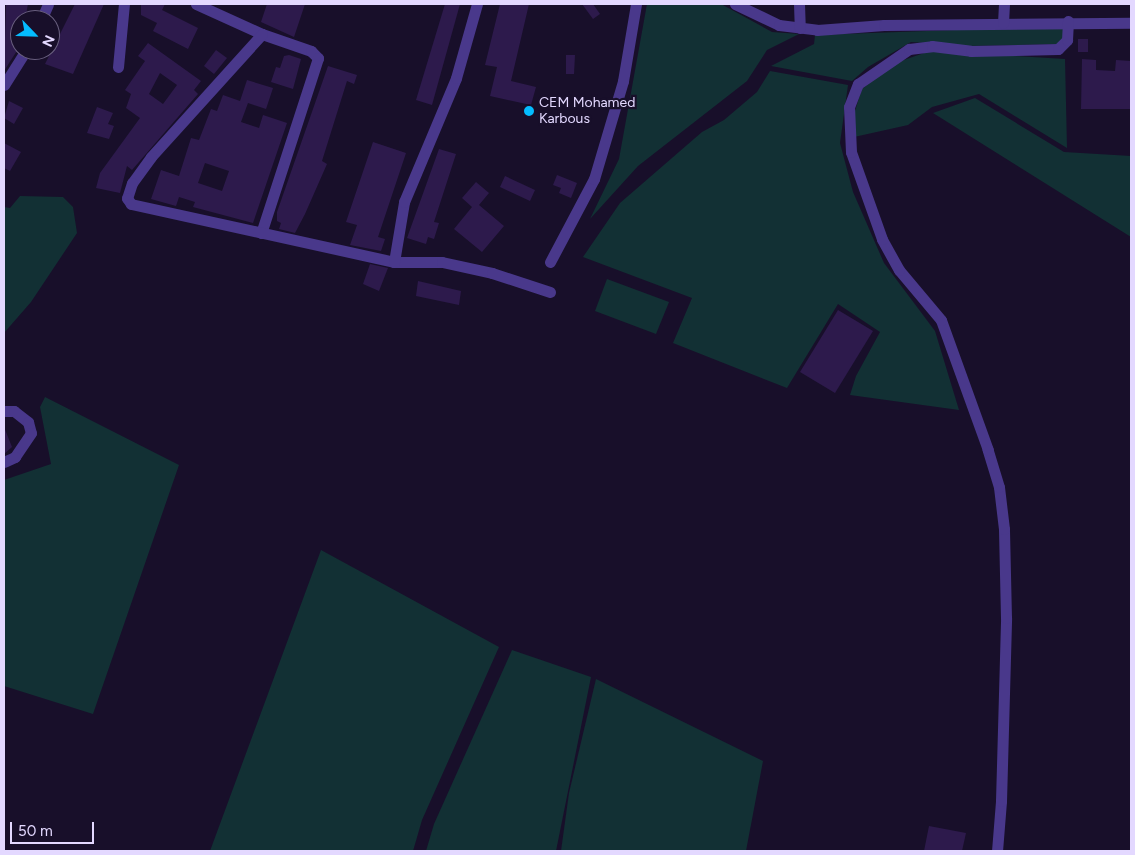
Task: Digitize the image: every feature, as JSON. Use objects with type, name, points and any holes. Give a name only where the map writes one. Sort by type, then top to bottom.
[{"type":"street","points":[[118,67],[124,4]]},
{"type":"street","points":[[196,4],[262,34],[311,51],[318,58],[261,232]]},
{"type":"street","points":[[394,262],[404,202],[456,78],[477,4]]},
{"type":"street","points":[[550,262],[594,179],[623,81],[636,4]]},
{"type":"street","points":[[735,4],[779,25],[800,28],[1068,21],[1131,23]]},
{"type":"street","points":[[798,4],[800,28]]},
{"type":"street","points":[[1003,23],[1004,4]]},
{"type":"street","points":[[997,851],[1002,800],[1006,618],[1004,528],[999,487],[988,450],[941,320],[896,265],[882,239],[851,152],[849,107],[858,84],[909,49],[932,46],[971,51],[1058,49],[1067,40],[1068,21]]},
{"type":"street","points":[[262,34],[151,157],[132,183],[128,198],[131,204],[394,262],[442,262],[492,273],[550,292]]},
{"type":"street","points":[[4,86],[20,60]]},
{"type":"street","points":[[4,411],[14,411],[28,422],[32,433],[15,457],[4,462]]},
{"type":"green space","points":[[647,4],[721,4],[772,32],[799,34],[767,50],[747,81],[638,166],[590,219],[619,159]]},
{"type":"green space","points":[[1064,26],[1064,41],[1060,44],[966,46],[911,42],[868,67],[852,81],[771,66],[814,44],[815,35]]},
{"type":"green space","points":[[930,51],[1065,59],[1067,148],[979,94],[932,107],[908,125],[854,137],[852,120],[862,89],[895,63]]},
{"type":"green space","points":[[770,71],[848,85],[840,143],[853,192],[884,263],[935,331],[959,410],[850,395],[856,376],[880,332],[838,304],[787,388],[673,343],[692,298],[583,257],[620,203],[702,132],[724,120],[757,92]]},
{"type":"green space","points":[[975,98],[1064,152],[1131,156],[1131,237],[933,113]]},
{"type":"green space","points":[[20,196],[63,197],[73,207],[77,233],[31,302],[4,333],[4,207],[10,208]]},
{"type":"green space","points":[[607,279],[669,302],[656,334],[595,311]]},
{"type":"green space","points":[[45,397],[179,465],[93,714],[4,686],[4,480],[51,464],[40,407]]},
{"type":"green space","points":[[321,550],[499,647],[422,820],[413,851],[210,851]]},
{"type":"green space","points":[[512,650],[591,677],[556,851],[426,851],[434,824]]},
{"type":"green space","points":[[596,679],[763,761],[746,851],[561,851],[569,793]]},
{"type":"building","points":[[6,4],[28,4],[27,10],[10,10],[11,60],[4,71]]},
{"type":"building","points":[[75,4],[104,4],[73,74],[45,64],[47,60],[60,60],[60,34]]},
{"type":"building","points":[[141,4],[165,4],[162,10],[198,28],[188,49],[153,31],[157,23],[141,15]]},
{"type":"building","points":[[267,4],[305,4],[294,37],[261,22]]},
{"type":"building","points":[[445,4],[460,4],[432,105],[416,100]]},
{"type":"building","points":[[500,4],[529,4],[511,81],[536,87],[531,105],[490,96],[497,67],[485,65]]},
{"type":"building","points":[[582,4],[593,4],[600,14],[593,19]]},
{"type":"building","points":[[1078,39],[1088,39],[1088,52],[1078,52]]},
{"type":"building","points":[[148,43],[201,81],[194,90],[198,94],[132,170],[127,166],[120,193],[96,188],[100,173],[140,118],[126,108],[131,94],[125,90],[145,61],[138,56]],"holes":[[[160,73],[177,85],[163,104],[149,94]]]},
{"type":"building","points":[[216,50],[227,58],[214,74],[204,66]]},
{"type":"building","points":[[289,55],[301,59],[293,89],[271,82],[276,67],[280,68],[284,56]]},
{"type":"building","points":[[566,55],[575,55],[574,74],[566,74]]},
{"type":"building","points":[[1082,59],[1096,60],[1096,70],[1115,71],[1116,60],[1131,61],[1131,109],[1081,109]]},
{"type":"building","points":[[328,66],[357,75],[354,84],[347,81],[322,161],[327,164],[295,233],[279,229],[281,223],[277,221],[277,212]]},
{"type":"building","points":[[247,80],[273,88],[266,109],[248,103],[241,122],[259,128],[263,115],[287,123],[253,223],[193,207],[195,202],[179,197],[176,206],[151,199],[161,170],[179,176],[191,138],[199,140],[211,109],[217,111],[223,95],[240,101]],"holes":[[[205,163],[229,171],[222,191],[198,183]]]},
{"type":"building","points":[[9,101],[23,108],[14,124],[4,118]]},
{"type":"building","points":[[97,107],[113,113],[108,124],[114,126],[109,139],[87,133]]},
{"type":"building","points":[[373,142],[406,153],[378,237],[385,239],[381,251],[350,245],[357,225],[346,222]]},
{"type":"building","points":[[4,143],[21,152],[10,171],[4,168]]},
{"type":"building","points":[[439,149],[456,154],[434,222],[439,223],[434,239],[428,237],[426,244],[407,238]]},
{"type":"building","points":[[557,175],[577,183],[571,198],[559,193],[561,188],[553,185]]},
{"type":"building","points":[[505,176],[535,190],[530,201],[500,187]]},
{"type":"building","points":[[476,182],[489,193],[479,205],[504,226],[482,252],[454,229],[472,207],[462,198]]},
{"type":"building","points":[[370,264],[388,268],[379,291],[363,284]]},
{"type":"building","points":[[418,281],[461,291],[459,305],[416,296]]},
{"type":"building","points":[[838,310],[873,331],[835,393],[800,372]]},
{"type":"building","points":[[4,427],[12,447],[4,454]]},
{"type":"building","points":[[929,826],[966,833],[962,851],[924,851]]},
{"type":"place","name":"CEM Mohamed Karbous","points":[[529,111]]}]
